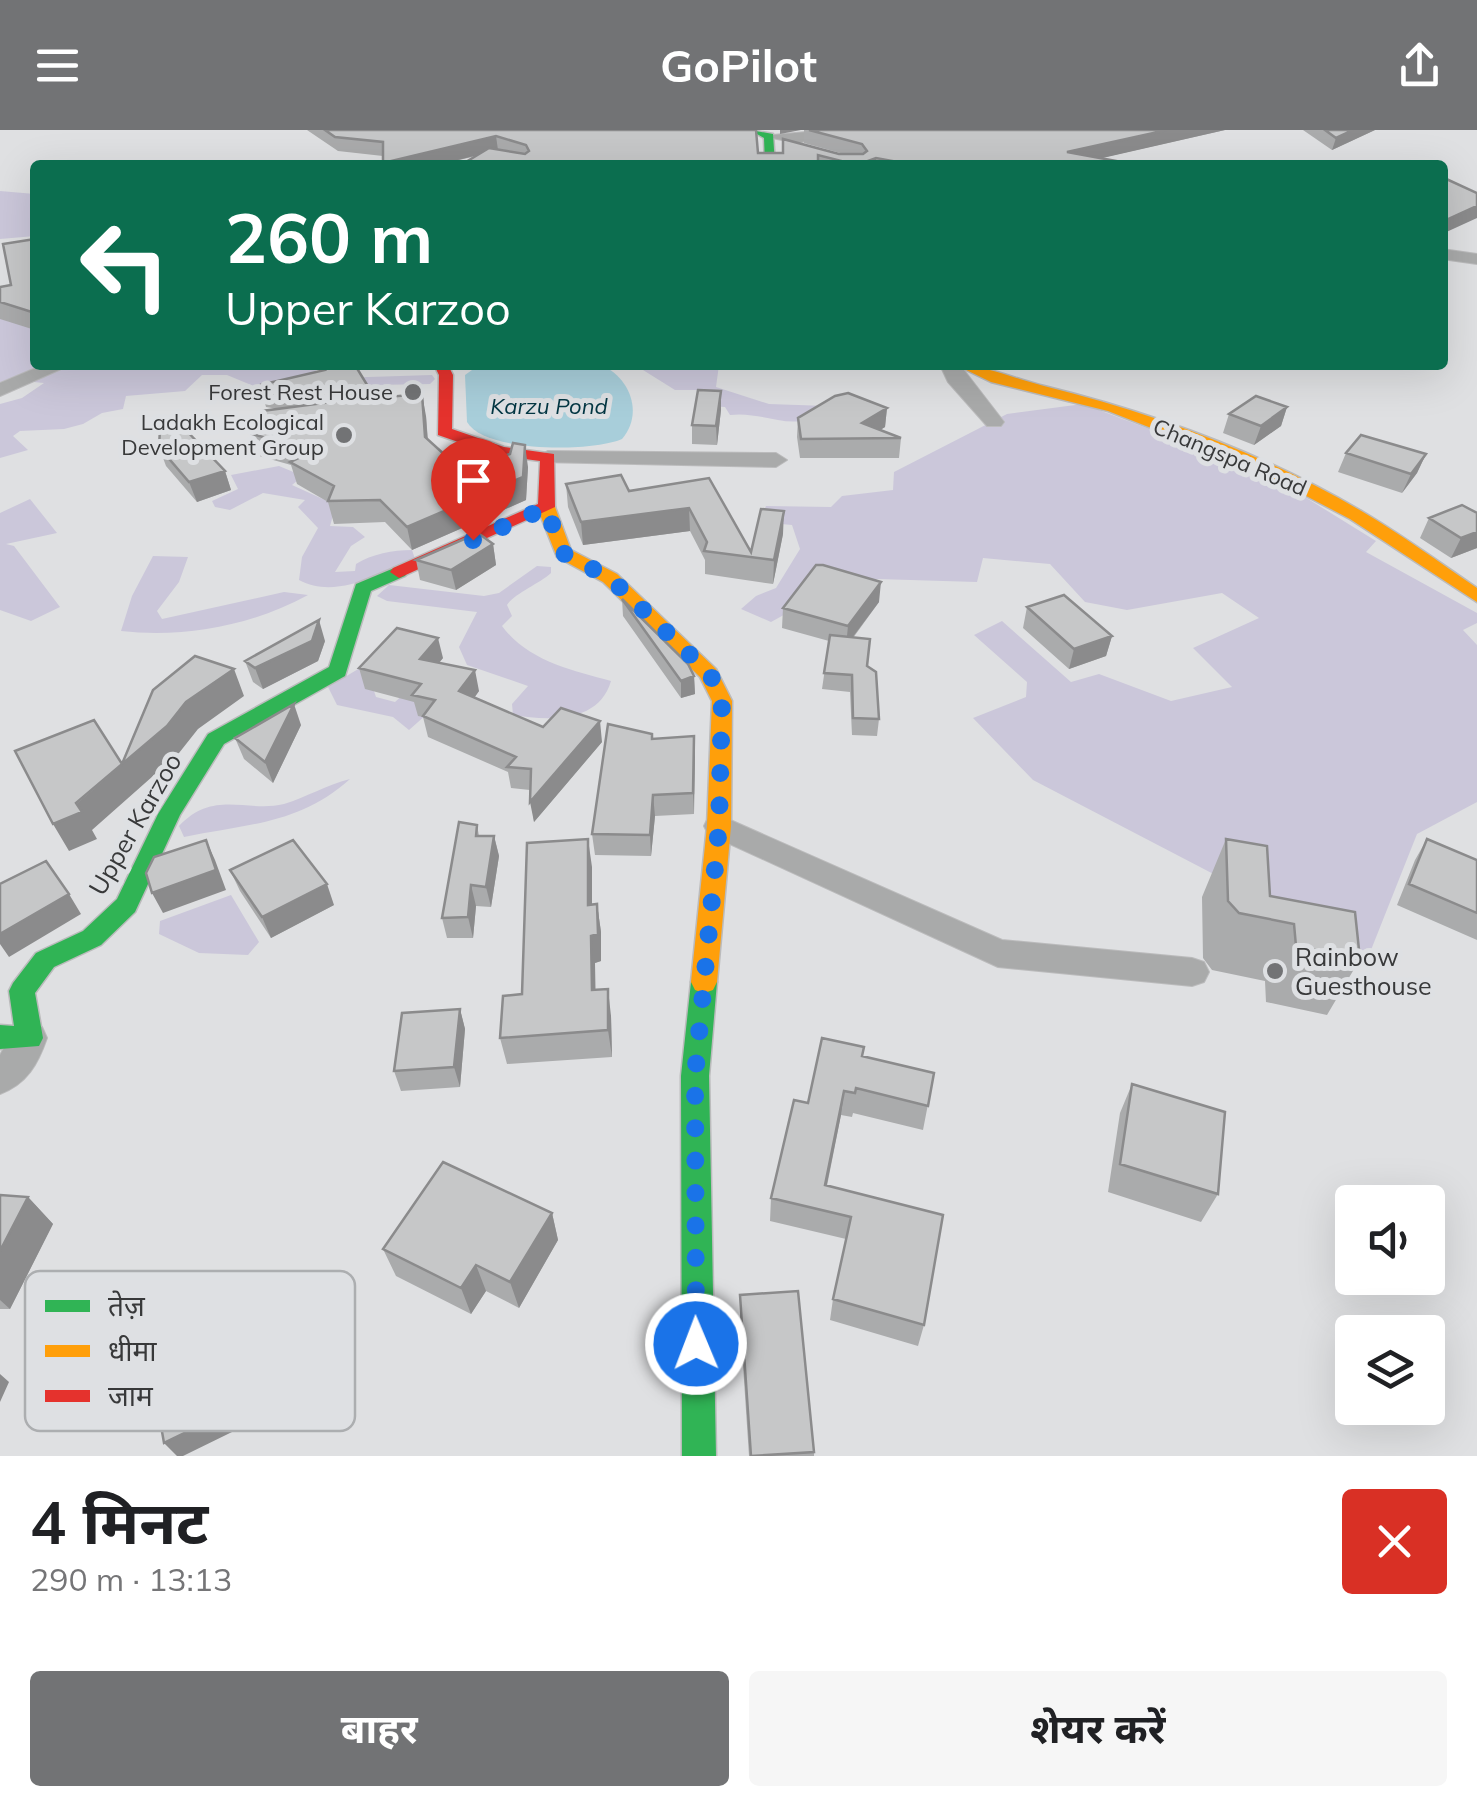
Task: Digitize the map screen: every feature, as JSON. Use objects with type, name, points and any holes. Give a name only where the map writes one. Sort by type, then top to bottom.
[{"type":"street","points":[[766,143],[852,130]]},
{"type":"street","points":[[766,143],[822,155]]},
{"type":"street","points":[[1448,255],[1477,259]]},
{"type":"street","points":[[0,390],[48,370]]},
{"type":"street","points":[[444,370],[444,432],[502,452],[548,457],[776,460]]},
{"type":"street","points":[[952,370],[994,422]]},
{"type":"street","name":"Changspa Road","points":[[974,370],[1113,408],[1261,466],[1356,515],[1477,596]]},
{"type":"street","points":[[548,457],[546,508],[563,553],[610,578],[710,674],[722,701],[719,826],[695,1076],[699,1456]]},
{"type":"street","name":"Upper Karzoo","points":[[14,1038],[22,991],[45,960],[92,938],[126,905],[168,814],[216,739],[338,671],[364,588],[546,508]]},
{"type":"street","points":[[719,826],[998,953],[1192,972]]},
{"type":"street","points":[[0,1078],[22,1058],[14,1038]]},
{"type":"shaded area","points":[[0,191],[30,194],[30,236],[0,239]]},
{"type":"shaded area","points":[[30,285],[30,370],[316,370],[318,375],[337,378],[432,375],[435,379],[430,384],[256,387],[227,375],[202,375],[185,391],[126,396],[123,409],[102,413],[83,424],[20,431],[13,436],[28,450],[0,458],[0,404],[22,398],[44,383],[23,381],[0,387],[0,289]]},
{"type":"shaded area","points":[[643,370],[718,370],[716,387],[769,404],[827,406],[816,415],[793,422],[730,415],[725,407],[694,405],[702,402],[699,390],[675,390]]},
{"type":"shaded area","points":[[1083,404],[1266,473],[1376,541],[1366,552],[1477,613],[1477,623],[1463,630],[1477,645],[1477,802],[1417,834],[1369,955],[1033,780],[973,718],[1026,697],[1027,682],[974,635],[1002,621],[1071,682],[1099,674],[1171,701],[1232,687],[1193,648],[1259,618],[1222,593],[1127,610],[1085,602],[1050,564],[983,558],[977,582],[877,579],[862,589],[791,611],[771,622],[741,609],[756,596],[776,588],[800,549],[792,525],[759,522],[766,506],[831,507],[842,496],[893,490],[894,472],[1007,414]]},
{"type":"shaded area","points":[[279,466],[303,476],[292,485],[336,505],[330,526],[353,527],[365,537],[351,546],[335,572],[355,571],[356,564],[390,552],[412,550],[415,559],[343,586],[313,585],[299,580],[302,557],[318,528],[298,507],[305,500],[263,493],[230,510],[215,507],[212,501],[238,489],[231,475]]},
{"type":"shaded area","points":[[30,499],[57,533],[6,544],[14,546],[60,607],[31,621],[0,610],[0,513]]},
{"type":"shaded area","points":[[153,556],[188,557],[179,582],[157,611],[162,619],[284,592],[308,595],[264,615],[217,627],[169,633],[121,631],[132,596]]},
{"type":"shaded area","points":[[537,566],[551,567],[551,573],[507,605],[512,616],[502,626],[537,656],[611,681],[596,705],[571,716],[513,715],[512,704],[528,686],[467,665],[459,647],[477,612],[387,601],[377,596],[389,585],[484,596],[499,593]]},
{"type":"shaded area","points":[[365,665],[376,697],[395,702],[406,692],[435,707],[409,730],[393,717],[337,705],[328,687]]},
{"type":"shaded area","points":[[350,779],[312,805],[272,820],[184,837],[179,826],[205,808],[284,804]]},
{"type":"shaded area","points":[[231,895],[259,942],[248,955],[199,953],[159,934],[160,921]]},
{"type":"water","name":"Karzu Pond","points":[[472,370],[609,370],[620,378],[631,397],[632,419],[622,439],[588,446],[540,447],[495,440],[467,422],[465,375]]},
{"type":"building","points":[[325,130],[756,130],[758,153],[783,153],[783,139],[839,154],[863,154],[867,151],[862,144],[809,130],[1167,130],[1067,152],[1111,160],[838,160],[818,155],[818,160],[469,160],[489,148],[525,154],[529,151],[526,145],[496,136],[383,160],[383,142],[335,137]]},
{"type":"building","points":[[1325,130],[1353,130],[1336,138]]},
{"type":"building","points":[[1448,180],[1477,193],[1477,206],[1448,219]]},
{"type":"building","points":[[30,240],[30,311],[0,302],[0,287],[11,285],[3,244]]},
{"type":"building","points":[[325,370],[358,370],[375,398],[422,394],[425,437],[446,456],[458,452],[479,464],[510,454],[513,443],[525,445],[523,477],[407,527],[380,500],[328,501],[334,486],[290,462],[313,451],[252,434],[262,411],[331,402],[260,385]]},
{"type":"building","points":[[698,390],[721,391],[716,426],[692,425]]},
{"type":"building","points":[[848,393],[887,408],[862,423],[901,438],[801,439],[798,418],[835,396]]},
{"type":"building","points":[[1256,396],[1287,407],[1261,426],[1229,414]]},
{"type":"building","points":[[182,426],[225,471],[189,482],[159,447],[160,429]]},
{"type":"building","points":[[1361,435],[1426,454],[1411,474],[1346,453]]},
{"type":"building","points":[[621,475],[629,491],[709,478],[751,552],[761,509],[784,511],[774,560],[704,551],[707,542],[689,508],[581,522],[566,484]]},
{"type":"building","points":[[1462,505],[1477,513],[1477,532],[1461,538],[1429,518]]},
{"type":"building","points":[[478,533],[493,544],[451,570],[416,560]]},
{"type":"building","points":[[816,565],[881,582],[848,626],[783,608]]},
{"type":"building","points":[[1064,595],[1112,636],[1074,649],[1027,607]]},
{"type":"building","points":[[622,599],[688,664],[694,676],[681,681]]},
{"type":"building","points":[[319,620],[312,641],[255,668],[245,661]]},
{"type":"building","points":[[397,628],[438,638],[420,659],[475,670],[459,691],[543,727],[561,708],[600,721],[530,802],[531,769],[507,767],[516,757],[423,716],[435,700],[412,695],[421,684],[359,668]]},
{"type":"building","points":[[830,635],[870,639],[867,666],[876,672],[879,719],[853,718],[852,675],[824,673]]},
{"type":"building","points":[[195,656],[234,669],[186,702],[167,726],[76,803],[82,812],[53,824],[15,751],[94,720],[122,764],[153,690]]},
{"type":"building","points":[[294,704],[265,762],[235,738]]},
{"type":"building","points":[[608,724],[652,734],[652,739],[694,736],[693,793],[653,795],[650,835],[592,834]]},
{"type":"building","points":[[459,822],[477,825],[476,836],[494,836],[486,887],[471,885],[468,917],[442,918]]},
{"type":"building","points":[[588,839],[588,905],[597,904],[598,934],[591,936],[592,990],[608,989],[608,1030],[500,1038],[503,996],[522,994],[527,843]]},
{"type":"building","points":[[1226,839],[1267,846],[1270,896],[1355,912],[1360,959],[1296,946],[1294,924],[1239,913],[1228,901]]},
{"type":"building","points":[[1427,839],[1477,860],[1477,913],[1409,884]]},
{"type":"building","points":[[206,840],[216,870],[152,893],[146,873],[154,857]]},
{"type":"building","points":[[293,840],[327,884],[262,917],[230,870]]},
{"type":"building","points":[[46,861],[69,894],[0,934],[0,884]]},
{"type":"building","points":[[460,1009],[454,1067],[394,1071],[402,1013]]},
{"type":"building","points":[[822,1038],[864,1047],[862,1056],[934,1073],[928,1106],[856,1088],[855,1093],[844,1091],[825,1185],[943,1215],[924,1325],[833,1299],[851,1217],[771,1198],[794,1100],[808,1103]]},
{"type":"building","points":[[1132,1084],[1225,1112],[1218,1194],[1120,1164]]},
{"type":"building","points":[[443,1162],[552,1213],[510,1282],[476,1265],[461,1288],[383,1249]]},
{"type":"building","points":[[0,1195],[28,1197],[0,1251]]},
{"type":"building","points":[[798,1291],[814,1452],[751,1456],[740,1295]]},
{"type":"building","points":[[162,1431],[189,1431],[164,1443]]},
{"type":"traffic: fast","points":[[755,130],[769,136],[770,160]]},
{"type":"traffic: fast","points":[[0,1037],[29,1038],[22,991],[45,960],[92,938],[126,905],[169,814],[216,739],[338,671],[363,588],[399,572]]},
{"type":"traffic: fast","points":[[699,1456],[695,1076],[704,982]]},
{"type":"traffic: slow","points":[[975,370],[996,379],[1113,408],[1261,466],[1356,515],[1477,596]]},
{"type":"traffic: slow","points":[[546,507],[563,553],[610,578],[709,674],[722,701],[719,826],[704,982]]},
{"type":"traffic: jam","points":[[399,572],[546,507],[548,457],[502,452],[444,432],[444,370]]},
{"type":"place","name":"Forest Rest House","points":[[413,392]]},
{"type":"place","name":"Ladakh Ecological Development Group","points":[[344,435]]},
{"type":"place","name":"Rainbow Guesthouse","points":[[1275,971]]},
{"type":"route","points":[[473,540],[546,508],[563,553],[610,578],[710,674],[722,701],[719,826],[695,1076],[696,1344]]}]
